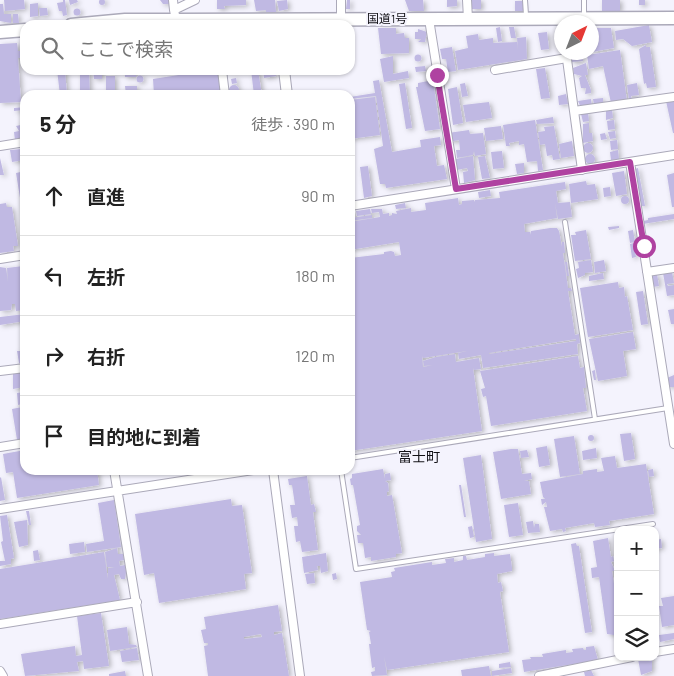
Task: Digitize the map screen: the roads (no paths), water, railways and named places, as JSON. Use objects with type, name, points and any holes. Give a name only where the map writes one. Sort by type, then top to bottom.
[{"type":"highway","name":"国道1号","points":[[125,20],[175,15],[204,20]]},
{"type":"highway","name":"国道1号","points":[[599,18],[674,18]]},
{"type":"highway","name":"国道1号","points":[[325,20],[526,19],[554,22]]},
{"type":"highway","points":[[0,32],[20,30]]},
{"type":"street","points":[[172,0],[175,15],[195,0]]},
{"type":"street","points":[[341,0],[341,19]]},
{"type":"street","points":[[467,0],[468,19]]},
{"type":"street","points":[[429,19],[456,189]]},
{"type":"street","points":[[495,70],[554,58]]},
{"type":"street","points":[[567,60],[582,170]]},
{"type":"street","points":[[223,75],[224,90]]},
{"type":"street","points":[[285,75],[286,90]]},
{"type":"street","points":[[574,111],[674,97]]},
{"type":"street","points":[[0,146],[20,143]]},
{"type":"street","points":[[355,205],[674,155]]},
{"type":"street","points":[[630,162],[671,408],[674,444]]},
{"type":"street","points":[[0,259],[20,256]]},
{"type":"street","points":[[647,272],[674,268]]},
{"type":"street","points":[[0,371],[20,369]]},
{"type":"street","points":[[0,447],[20,444]]},
{"type":"street","points":[[115,475],[148,676]]},
{"type":"street","points":[[0,509],[220,475]]},
{"type":"street","points":[[275,475],[300,676]]},
{"type":"street","points":[[0,624],[137,602]]},
{"type":"street","points":[[659,651],[674,649]]},
{"type":"street","points":[[539,676],[614,661]]},
{"type":"street","points":[[0,671],[4,676]]},
{"type":"lane","points":[[525,0],[526,19]]},
{"type":"lane","points":[[584,0],[584,15]]},
{"type":"lane","points":[[565,222],[595,419]]},
{"type":"lane","points":[[355,457],[671,408]]},
{"type":"lane","points":[[342,475],[356,569],[652,524]]},
{"type":"district","name":"富士町","points":[[419,457]]}]
